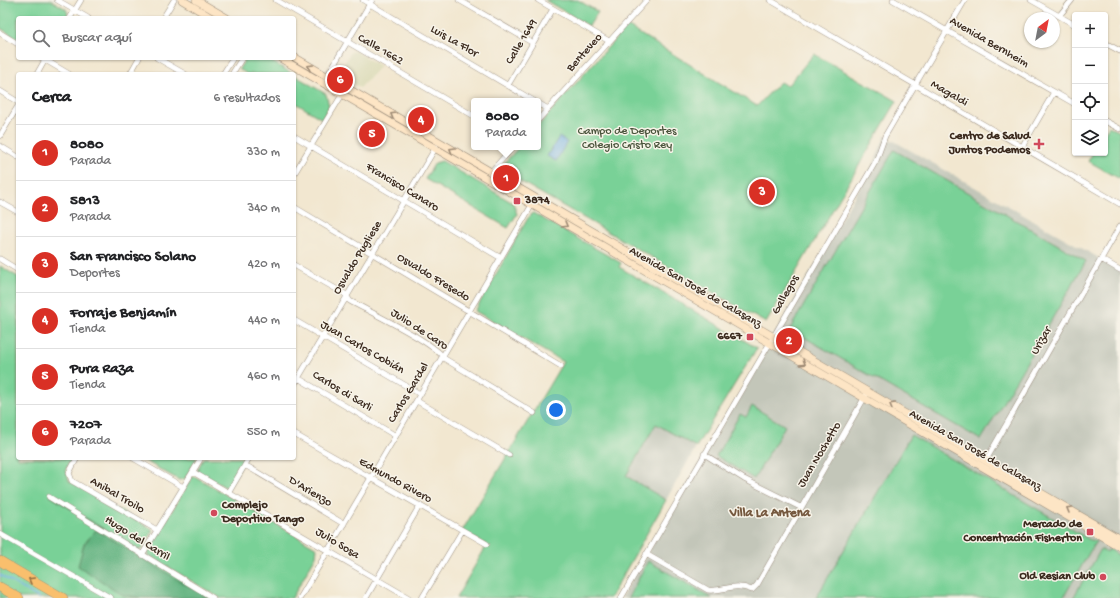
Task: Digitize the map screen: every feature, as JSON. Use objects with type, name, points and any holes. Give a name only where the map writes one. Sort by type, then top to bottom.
[{"type":"highway","points":[[0,561],[63,598]]},
{"type":"highway","points":[[0,587],[20,598]]},
{"type":"main road","points":[[196,0],[224,16]]},
{"type":"main road","points":[[185,1],[209,16]]},
{"type":"main road","name":"Avenida San José de Calasanz","points":[[296,59],[325,80]]},
{"type":"main road","name":"Avenida San José de Calasanz","points":[[284,60],[325,80],[439,142],[1120,539]]},
{"type":"main road","name":"Avenida San José de Calasanz","points":[[344,91],[435,149],[531,206],[1120,547]]},
{"type":"main road","name":"Urizar","points":[[982,467],[986,460]]},
{"type":"street","points":[[57,0],[85,16]]},
{"type":"street","points":[[71,16],[81,0]]},
{"type":"street","points":[[164,16],[174,0]]},
{"type":"street","name":"Calle 1662","points":[[276,0],[471,114]]},
{"type":"street","name":"Luis La Flor","points":[[362,0],[371,2],[529,98]]},
{"type":"street","points":[[459,0],[533,43]]},
{"type":"street","points":[[538,0],[609,41]]},
{"type":"street","name":"Benteveo","points":[[541,117],[647,0]]},
{"type":"street","name":"Magaldi","points":[[770,0],[1120,204]]},
{"type":"street","name":"Avenida Bernheim","points":[[893,0],[1072,102]]},
{"type":"street","name":"Gallegos","points":[[620,598],[876,161],[885,136],[964,0]]},
{"type":"street","points":[[1030,0],[1052,12]]},
{"type":"street","points":[[1060,15],[1072,0]]},
{"type":"street","points":[[325,80],[371,2]]},
{"type":"street","name":"Calle 1649","points":[[508,85],[553,9]]},
{"type":"street","points":[[1060,17],[1072,24]]},
{"type":"street","points":[[0,33],[16,43]]},
{"type":"street","points":[[1108,45],[1120,51]]},
{"type":"street","points":[[38,72],[44,60]]},
{"type":"street","points":[[47,60],[66,72]]},
{"type":"street","points":[[131,72],[138,60]]},
{"type":"street","points":[[160,60],[182,72]]},
{"type":"street","points":[[224,72],[232,60]]},
{"type":"street","points":[[233,72],[241,60]]},
{"type":"street","points":[[0,91],[16,101]]},
{"type":"street","points":[[296,171],[344,91]]},
{"type":"street","points":[[1022,147],[1054,92]]},
{"type":"street","points":[[541,105],[548,109]]},
{"type":"street","points":[[0,136],[16,109]]},
{"type":"street","points":[[1108,123],[1120,129]]},
{"type":"street","name":"Francisco Canaro","points":[[296,137],[500,258]]},
{"type":"street","name":"Osvaldo Pugliese","points":[[296,382],[439,142]]},
{"type":"street","points":[[0,146],[16,156]]},
{"type":"street","points":[[485,178],[510,150]]},
{"type":"street","name":"Carlos Gardel","points":[[300,598],[535,199]]},
{"type":"street","points":[[0,202],[16,211]]},
{"type":"street","name":"Osvaldo Fresedo","points":[[296,208],[561,366]]},
{"type":"street","name":"Urizar","points":[[986,460],[1120,226]]},
{"type":"street","points":[[652,267],[656,259]]},
{"type":"street","points":[[1101,259],[1120,270]]},
{"type":"street","points":[[0,260],[16,268]]},
{"type":"street","name":"Julio de Caro","points":[[296,265],[347,297],[350,301],[410,334],[443,356],[445,359],[534,413]]},
{"type":"street","name":"Juan Carlos Cobián","points":[[296,321],[420,394]]},
{"type":"street","name":"Carlos di Sarli","points":[[298,378],[396,436]]},
{"type":"street","name":"Juan Nochetto","points":[[646,554],[708,590],[714,591],[737,586],[752,590],[757,585],[800,507],[868,392]]},
{"type":"street","points":[[416,400],[509,455]]},
{"type":"street","name":"Edmundo Rivero","points":[[296,435],[487,544]]},
{"type":"street","points":[[704,454],[744,479],[800,507]]},
{"type":"street","name":"Anibal Troilo","points":[[76,460],[69,476],[72,481],[157,530]]},
{"type":"street","points":[[136,460],[183,487]]},
{"type":"street","points":[[142,555],[200,460]]},
{"type":"street","points":[[229,492],[249,460]]},
{"type":"street","name":"D'Arienzo","points":[[245,465],[344,524]]},
{"type":"street","name":"Julio Sosa","points":[[193,472],[408,598]]},
{"type":"street","name":"Hugo del Carril","points":[[49,497],[213,598]]},
{"type":"street","points":[[366,598],[420,505]]},
{"type":"street","points":[[422,598],[462,531]]},
{"type":"street","points":[[0,534],[111,598]]},
{"type":"shaded area","points":[[355,51],[380,66],[360,88],[338,74],[351,52]]},
{"type":"shaded area","points":[[885,136],[1120,270],[1120,598],[621,598],[875,161]]},
{"type":"shaded area","points":[[656,424],[696,447],[666,500],[626,477]]},
{"type":"green space","points":[[0,0],[51,0],[66,9],[68,14],[66,16],[16,16],[16,38],[0,28]]},
{"type":"green space","points":[[545,0],[578,0],[598,12],[589,26]]},
{"type":"green space","name":"Campo de Deportes Colegio Cristo Rey","points":[[627,26],[757,106],[780,82],[787,86],[814,54],[897,101],[766,323],[499,169],[516,150],[541,150],[541,123]]},
{"type":"green space","points":[[245,60],[269,60],[290,72],[244,72],[239,69]]},
{"type":"green space","points":[[296,76],[326,94],[329,106],[322,119],[296,103]]},
{"type":"green space","points":[[1109,126],[1120,132],[1120,179],[1088,161],[1091,156],[1108,156]]},
{"type":"green space","points":[[894,150],[1086,261],[981,440],[790,329]]},
{"type":"green space","points":[[442,161],[513,203],[517,214],[508,228],[425,179],[435,163]]},
{"type":"green space","points":[[533,213],[621,263],[619,267],[757,348],[696,447],[656,424],[626,476],[666,500],[610,598],[456,598],[487,545],[462,531],[563,362],[475,311],[528,218]]},
{"type":"green space","points":[[0,266],[16,276],[16,460],[71,460],[65,471],[69,481],[152,529],[152,532],[142,549],[138,550],[50,496],[213,598],[0,598]]},
{"type":"green space","points":[[752,406],[785,426],[754,479],[716,456],[740,414],[746,417]]},
{"type":"green space","points":[[911,435],[1090,540],[1096,541],[1063,598],[816,598]]},
{"type":"green space","points":[[144,460],[196,460],[185,479],[179,480]]},
{"type":"green space","points":[[202,460],[245,460],[228,487],[225,487],[197,471]]},
{"type":"green space","name":"Complejo Deportivo Tango","points":[[192,477],[196,477],[317,548],[316,556],[292,598],[220,598],[148,555],[148,551]]},
{"type":"green space","points":[[96,530],[208,598],[144,598],[123,595],[78,566],[84,544]]},
{"type":"green space","name":"Old Resian Club","points":[[1101,549],[1107,553],[1109,549],[1120,556],[1120,598],[1073,598]]},
{"type":"green space","points":[[648,561],[712,598],[628,598]]},
{"type":"water","points":[[559,137],[567,142],[556,161],[547,156]]},
{"type":"waterway","points":[[0,575],[39,598]]},
{"type":"place","name":"7207","points":[[340,80]]},
{"type":"place","name":"Forraje Benjamín","points":[[421,120]]},
{"type":"place","name":"Pura Raza","points":[[372,134]]},
{"type":"place","name":"Centro de Salud Juntos Podemos","points":[[1039,144]]},
{"type":"place","name":"8080","points":[[506,178]]},
{"type":"place","name":"San Francisco Solano","points":[[762,192]]},
{"type":"place","name":"3874","points":[[517,201]]},
{"type":"place","name":"6667","points":[[750,337]]},
{"type":"place","name":"5813","points":[[789,341]]},
{"type":"place","name":"Complejo Deportivo Tango","points":[[214,513]]},
{"type":"place","name":"Mercado de Concentración Fisherton","points":[[1090,532]]},
{"type":"place","name":"Old Resian Club","points":[[1103,577]]},
{"type":"district","name":"Villa La Antena","points":[[770,513]]}]
